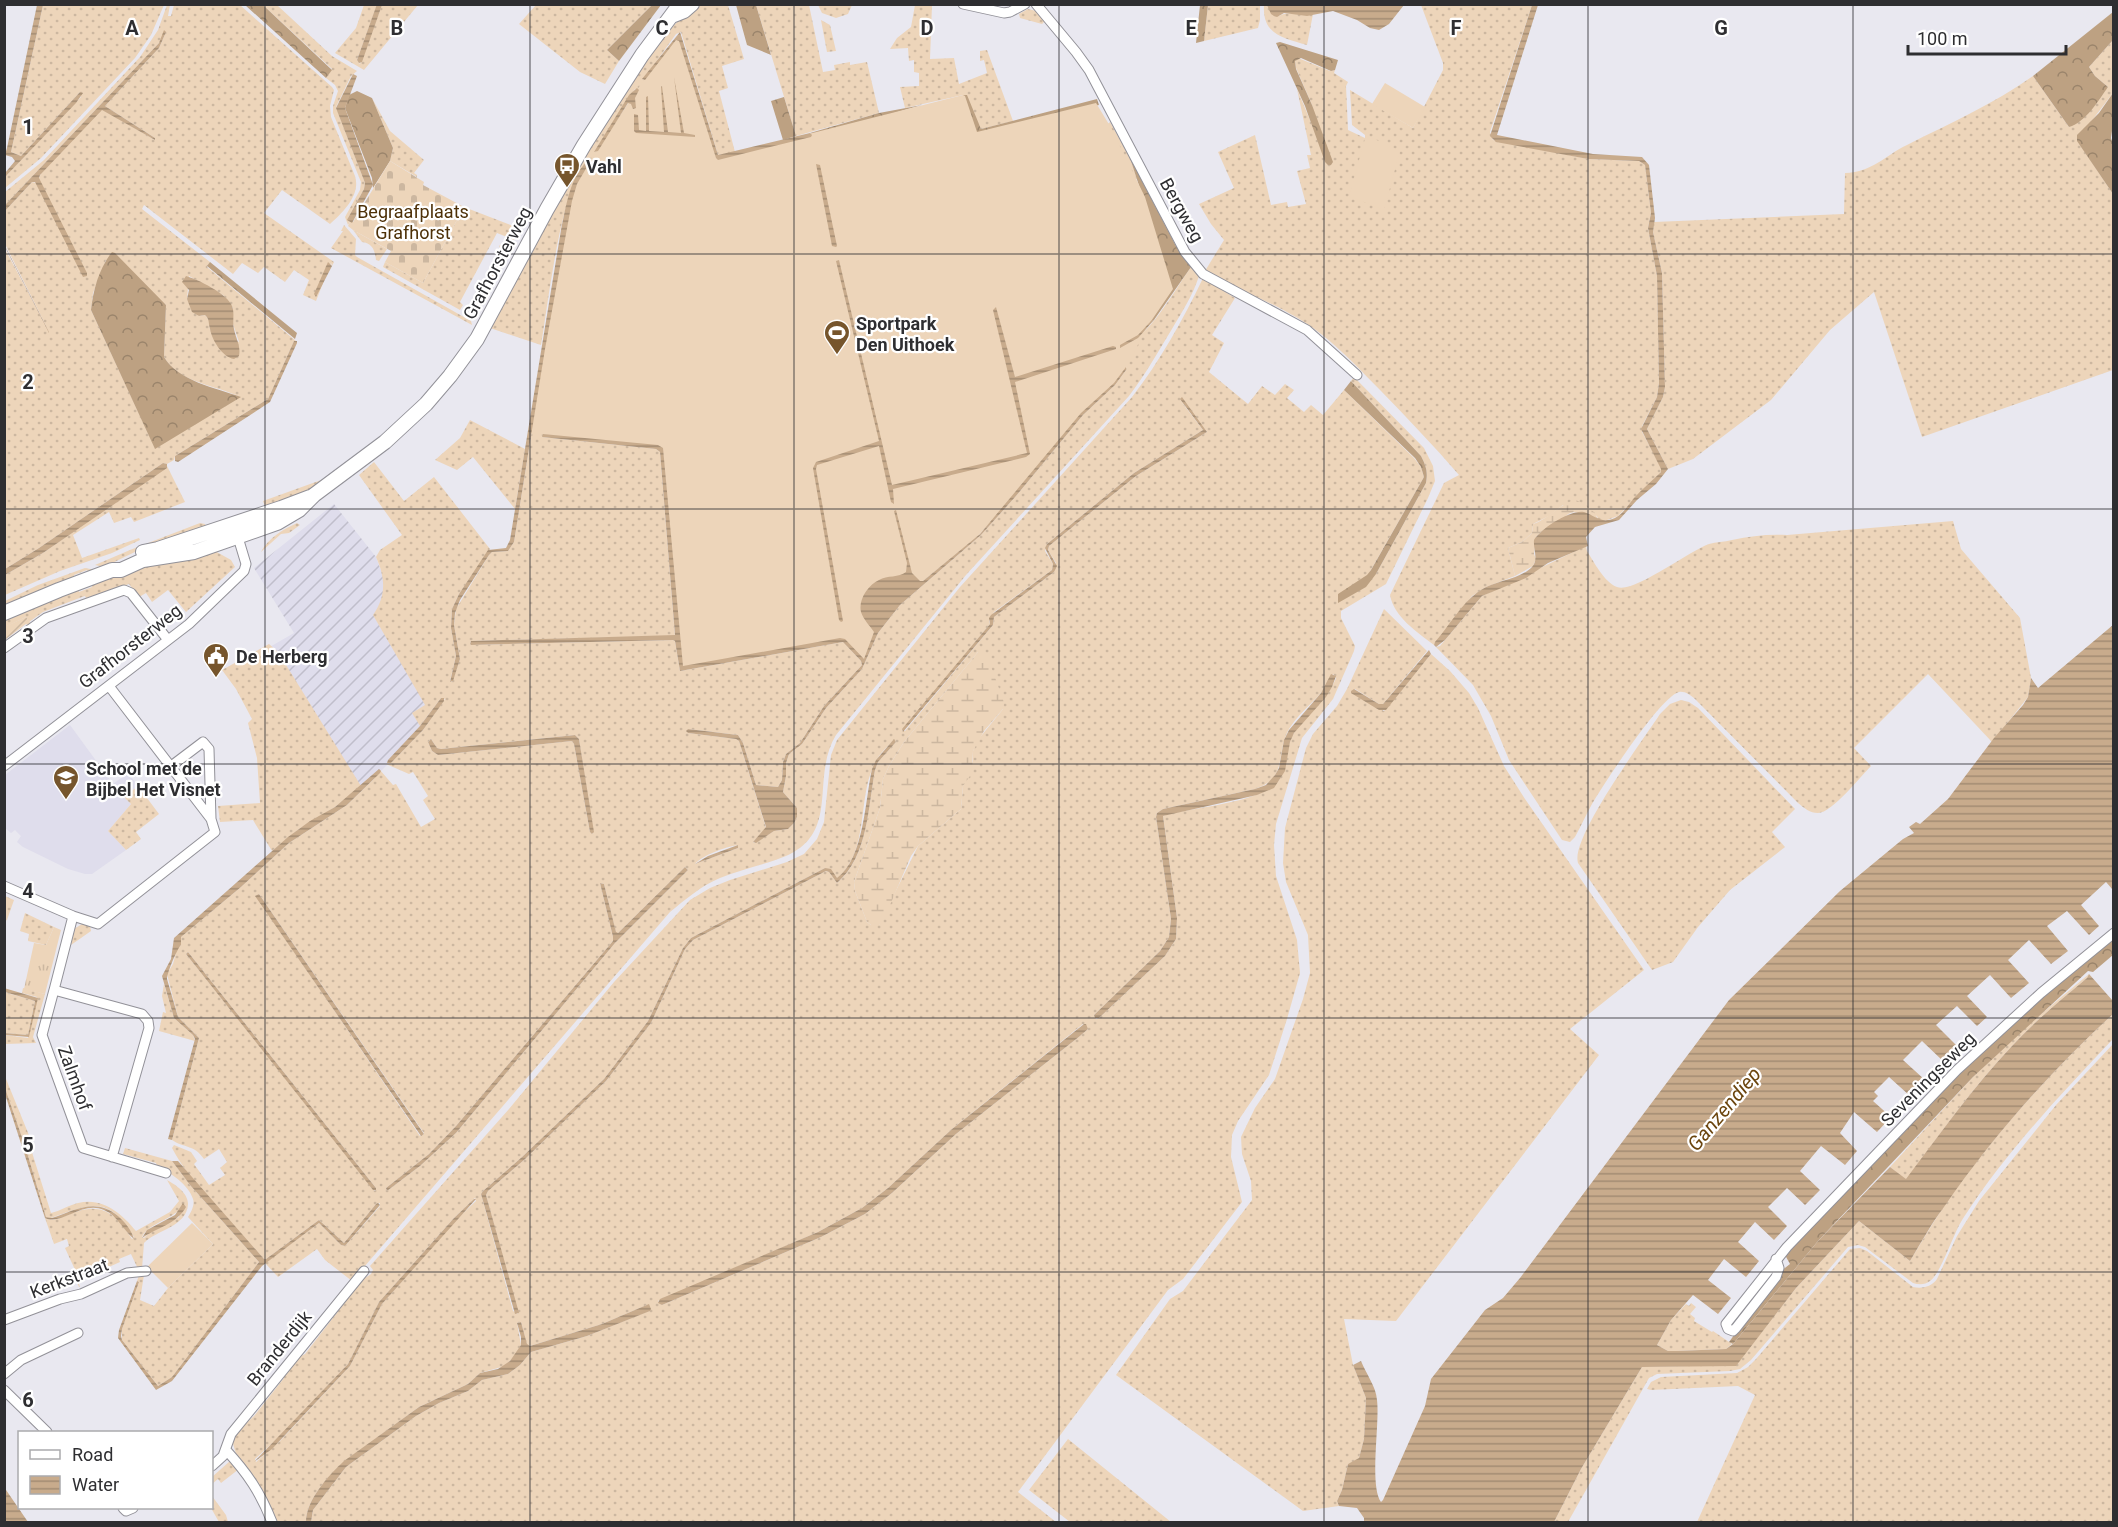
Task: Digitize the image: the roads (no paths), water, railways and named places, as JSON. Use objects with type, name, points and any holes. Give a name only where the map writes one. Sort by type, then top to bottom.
[{"type":"main road","name":"Grafhorsterweg","points":[[4,613],[112,570],[121,570],[143,560],[194,552],[277,524],[295,513],[314,495],[385,442],[426,404],[467,354],[584,145],[642,55],[677,10],[684,11],[692,4]]},
{"type":"main road","name":"Grafhorsterweg","points":[[112,570],[122,561],[138,554],[314,495]]},
{"type":"street","points":[[963,4],[1004,13],[1025,4]]},
{"type":"street","name":"Bergweg","points":[[1036,4],[1089,70],[1185,252],[1195,266],[1203,274],[1225,287],[1300,325],[1329,348],[1357,375]]},
{"type":"street","name":"Grafhorsterweg","points":[[4,766],[189,624],[244,571],[246,564],[233,524]]},
{"type":"street","points":[[4,648],[46,618],[124,590],[131,593],[168,640]]},
{"type":"street","points":[[109,686],[211,819]]},
{"type":"street","points":[[4,886],[73,916],[98,924],[215,832],[211,819],[209,749],[203,741],[170,767]]},
{"type":"street","points":[[73,916],[54,990],[142,1014],[148,1021],[149,1028],[112,1157]]},
{"type":"street","name":"Seveningseweg","points":[[1776,1259],[1779,1272],[1768,1289],[1733,1331],[1728,1329],[1726,1324],[1776,1259],[1957,1070],[2041,993],[2114,933]]},
{"type":"street","name":"Zalmhof","points":[[54,990],[42,1035],[83,1148],[166,1173]]},
{"type":"street","name":"Branderdijk","points":[[225,1450],[231,1434],[364,1270]]},
{"type":"street","name":"Kerkstraat","points":[[4,1320],[60,1299],[81,1294],[127,1273],[146,1271]]},
{"type":"street","points":[[4,1374],[21,1360],[78,1333]]},
{"type":"street","points":[[4,1390],[46,1431]]},
{"type":"street","points":[[213,1465],[223,1456],[225,1450],[251,1478],[272,1522]]},
{"type":"water","points":[[377,4],[382,5],[362,62],[359,63],[357,60]]},
{"type":"water","points":[[1267,4],[1404,5],[1389,24],[1379,30],[1333,11],[1307,16],[1284,13],[1277,17],[1271,14]]},
{"type":"water","points":[[37,5],[43,5],[11,152],[21,156],[80,92],[83,93],[5,177],[5,173],[15,161],[12,157],[5,155]]},
{"type":"water","points":[[1532,5],[1538,5],[1497,135],[1593,154],[1642,157],[1649,165],[1655,218],[1653,232],[1662,273],[1665,387],[1663,397],[1647,429],[1668,469],[1619,520],[1595,527],[1586,537],[1588,546],[1548,563],[1526,578],[1482,596],[1445,640],[1436,647],[1435,642],[1474,595],[1487,587],[1521,575],[1532,567],[1535,558],[1534,540],[1543,531],[1556,521],[1578,512],[1584,512],[1602,520],[1615,518],[1661,472],[1641,429],[1657,397],[1659,383],[1657,276],[1648,228],[1651,213],[1645,165],[1639,161],[1588,159],[1496,142],[1490,136]]},
{"type":"water","points":[[164,30],[166,32],[159,48],[105,106],[155,140],[102,110],[39,178],[87,273],[87,276],[83,277],[35,182],[32,182],[5,211],[5,205],[159,43]]},
{"type":"water","points":[[680,32],[718,155],[810,133],[811,137],[718,160],[679,41],[676,40],[645,80],[642,79]]},
{"type":"water","points":[[353,74],[357,76],[345,108],[373,185],[352,223],[347,220],[365,183],[336,108]]},
{"type":"water","points":[[674,77],[684,133],[695,135],[695,137],[636,133],[634,114],[638,115],[639,130],[646,131],[646,97],[648,96],[649,131],[664,132],[662,86],[668,132],[681,133]]},
{"type":"water","points":[[637,88],[639,90],[635,98],[636,108],[633,109],[628,103],[598,151],[594,152],[629,95]]},
{"type":"water","points":[[590,159],[577,184],[572,201],[545,349],[514,542],[508,551],[492,552],[489,555],[460,600],[455,613],[454,625],[460,659],[453,681],[450,682],[456,656],[451,628],[452,609],[459,594],[488,550],[506,548],[510,540],[561,230],[573,182],[583,165]]},
{"type":"water","points":[[816,164],[820,165],[836,247],[832,246]]},
{"type":"water","points":[[4,244],[49,332],[49,333],[5,247]]},
{"type":"water","points":[[839,260],[892,485],[1027,453],[993,310],[996,307],[1015,377],[1113,346],[1116,347],[1116,349],[1015,382],[1030,454],[1026,457],[893,489],[894,504],[891,502],[879,446],[817,465],[843,621],[841,622],[813,468],[816,462],[879,441],[836,261]]},
{"type":"water","points":[[328,262],[332,266],[316,297],[314,294]]},
{"type":"water","points":[[186,276],[212,288],[229,301],[233,309],[233,326],[239,346],[239,356],[234,359],[225,355],[213,338],[207,317],[192,312],[187,299],[189,290],[182,282]]},
{"type":"water","points":[[1154,320],[1138,338],[1120,348],[1120,345],[1138,335]]},
{"type":"water","points":[[294,341],[297,343],[270,402],[178,462],[175,461],[175,456],[268,399]]},
{"type":"water","points":[[1126,367],[1115,385],[1083,415],[981,535],[900,605],[878,633],[862,669],[826,708],[802,744],[789,754],[783,792],[797,808],[794,823],[788,829],[774,831],[756,843],[753,842],[766,827],[739,741],[686,731],[688,729],[738,735],[743,743],[756,785],[778,787],[782,780],[786,754],[800,743],[824,706],[862,665],[843,642],[680,671],[673,640],[470,644],[471,641],[675,635],[660,452],[656,449],[542,437],[543,434],[658,445],[663,448],[683,666],[840,638],[845,639],[864,659],[874,632],[861,612],[862,598],[875,582],[906,572],[907,563],[894,511],[896,510],[912,573],[923,581],[980,534],[1081,413],[1114,383]]},
{"type":"water","points":[[1182,397],[1207,432],[1136,476],[1049,546],[1048,550],[1057,566],[1054,572],[994,617],[993,625],[903,732],[902,729],[990,624],[991,615],[1052,570],[1053,564],[1045,548],[1047,544],[1134,473],[1203,430],[1180,399]]},
{"type":"water","points":[[163,463],[167,464],[167,468],[43,553],[5,575],[5,569]]},
{"type":"water","name":"Ganzendiep","points":[[2113,625],[2113,890],[2106,882],[2081,905],[2099,926],[2089,935],[2067,911],[2047,926],[2068,951],[2051,964],[2029,940],[2008,960],[2029,983],[2011,998],[1990,975],[1967,996],[1987,1017],[1977,1026],[1957,1006],[1936,1025],[1958,1047],[1943,1061],[1922,1041],[1903,1060],[1925,1080],[1910,1096],[1889,1077],[1874,1092],[1878,1096],[1873,1101],[1891,1117],[1877,1132],[1854,1112],[1840,1133],[1857,1151],[1845,1165],[1821,1146],[1800,1171],[1820,1190],[1805,1205],[1787,1188],[1768,1207],[1787,1226],[1774,1240],[1755,1222],[1738,1242],[1759,1261],[1746,1277],[1724,1259],[1708,1280],[1731,1298],[1718,1314],[1693,1295],[1671,1320],[1657,1345],[1668,1351],[1676,1351],[1726,1349],[1733,1344],[1818,1241],[1890,1167],[1906,1179],[1957,1111],[1998,1062],[2030,1028],[2089,974],[2113,1001],[2113,1014],[2067,1059],[2002,1130],[1939,1213],[1910,1261],[1859,1221],[1796,1288],[1736,1366],[1642,1367],[1581,1469],[1554,1522],[1364,1522],[1357,1508],[1339,1506],[1337,1501],[1348,1464],[1359,1458],[1364,1439],[1366,1398],[1353,1365],[1361,1361],[1376,1395],[1378,1411],[1376,1482],[1381,1502],[1425,1406],[1431,1379],[1485,1310],[1503,1298],[1520,1278],[1729,1000],[1840,891],[1903,839],[1914,833],[1909,827],[1916,822],[1920,824],[1948,799],[1994,738],[2023,705],[2028,697],[2031,678],[2038,688]]},
{"type":"water","points":[[1429,650],[1431,654],[1386,710],[1379,710],[1351,693],[1354,689],[1379,704],[1383,704]]},
{"type":"water","points":[[1331,674],[1336,676],[1326,697],[1294,733],[1290,742],[1285,771],[1274,788],[1257,795],[1163,816],[1177,918],[1176,939],[1165,956],[1099,1018],[1095,1018],[1094,1015],[1160,951],[1169,937],[1171,919],[1157,813],[1163,809],[1266,785],[1279,768],[1284,740],[1289,730],[1321,693]]},
{"type":"water","points":[[441,698],[444,698],[444,701],[423,730],[391,763],[387,763],[420,726]]},
{"type":"water","points":[[575,735],[579,739],[594,832],[592,834],[572,741],[438,755],[432,751],[428,742],[431,739],[437,748],[441,749]]},
{"type":"water","points":[[894,739],[896,742],[878,762],[875,770],[861,846],[847,872],[837,883],[826,871],[693,940],[685,949],[651,1023],[606,1081],[524,1160],[488,1191],[486,1195],[519,1313],[515,1314],[481,1194],[604,1079],[648,1021],[683,948],[691,938],[825,868],[831,869],[837,878],[846,869],[853,857],[862,828],[872,769],[876,760]]},
{"type":"water","points":[[379,769],[380,773],[347,805],[289,843],[181,937],[181,945],[167,979],[178,1017],[199,1038],[172,1140],[168,1139],[195,1039],[174,1018],[162,976],[171,959],[174,938],[288,837],[335,807]]},
{"type":"water","points":[[738,845],[738,848],[695,864],[708,856]]},
{"type":"water","points":[[685,867],[688,870],[615,943],[456,1133],[420,1166],[387,1191],[386,1188],[429,1154],[456,1126],[613,941],[600,883],[604,884],[618,933]]},
{"type":"water","points":[[259,894],[424,1134],[421,1136],[255,896]]},
{"type":"water","points":[[188,952],[376,1190],[373,1190],[186,954]]},
{"type":"water","points":[[4,988],[38,998],[29,1037],[5,1035],[5,1033],[28,1035],[35,1001],[5,992]]},
{"type":"water","points":[[1084,1024],[1088,1029],[1080,1036],[956,1134],[892,1193],[865,1214],[821,1237],[662,1305],[658,1303],[660,1299],[818,1232],[862,1208],[888,1188],[952,1129]]},
{"type":"water","points":[[5,1088],[46,1217],[52,1218],[85,1207],[102,1207],[121,1218],[134,1239],[113,1216],[96,1208],[80,1210],[58,1219],[45,1218]]},
{"type":"water","points":[[172,1161],[178,1161],[264,1259],[319,1220],[344,1243],[376,1204],[380,1205],[345,1246],[341,1245],[319,1223],[262,1266],[172,1381],[156,1390],[118,1338],[137,1281],[139,1282],[121,1336],[158,1386],[172,1377],[259,1262],[190,1185]]},
{"type":"water","points":[[476,1199],[382,1304],[350,1366],[272,1449],[254,1462],[348,1364],[379,1302],[454,1218]]},
{"type":"water","points":[[183,1203],[186,1207],[177,1218],[142,1238],[147,1230],[175,1215]]},
{"type":"water","points":[[649,1304],[650,1311],[587,1336],[531,1352],[508,1374],[482,1380],[468,1391],[416,1416],[346,1467],[313,1510],[311,1522],[306,1522],[314,1497],[344,1461],[419,1407],[468,1384],[480,1373],[498,1369],[510,1361],[521,1345],[517,1323],[521,1322],[527,1344],[530,1346],[602,1324]]},
{"type":"water","points":[[4,1487],[28,1522],[5,1522]]},
{"type":"place","name":"Vahl","points":[[567,189]]},
{"type":"place","name":"Sportpark Den Uithoek","points":[[837,356]]},
{"type":"place","name":"De Herberg","points":[[216,679]]},
{"type":"place","name":"School met de Bijbel Het Visnet","points":[[66,801]]},
{"type":"park label","name":"Begraafplaats Grafhorst","points":[[413,221]]}]
